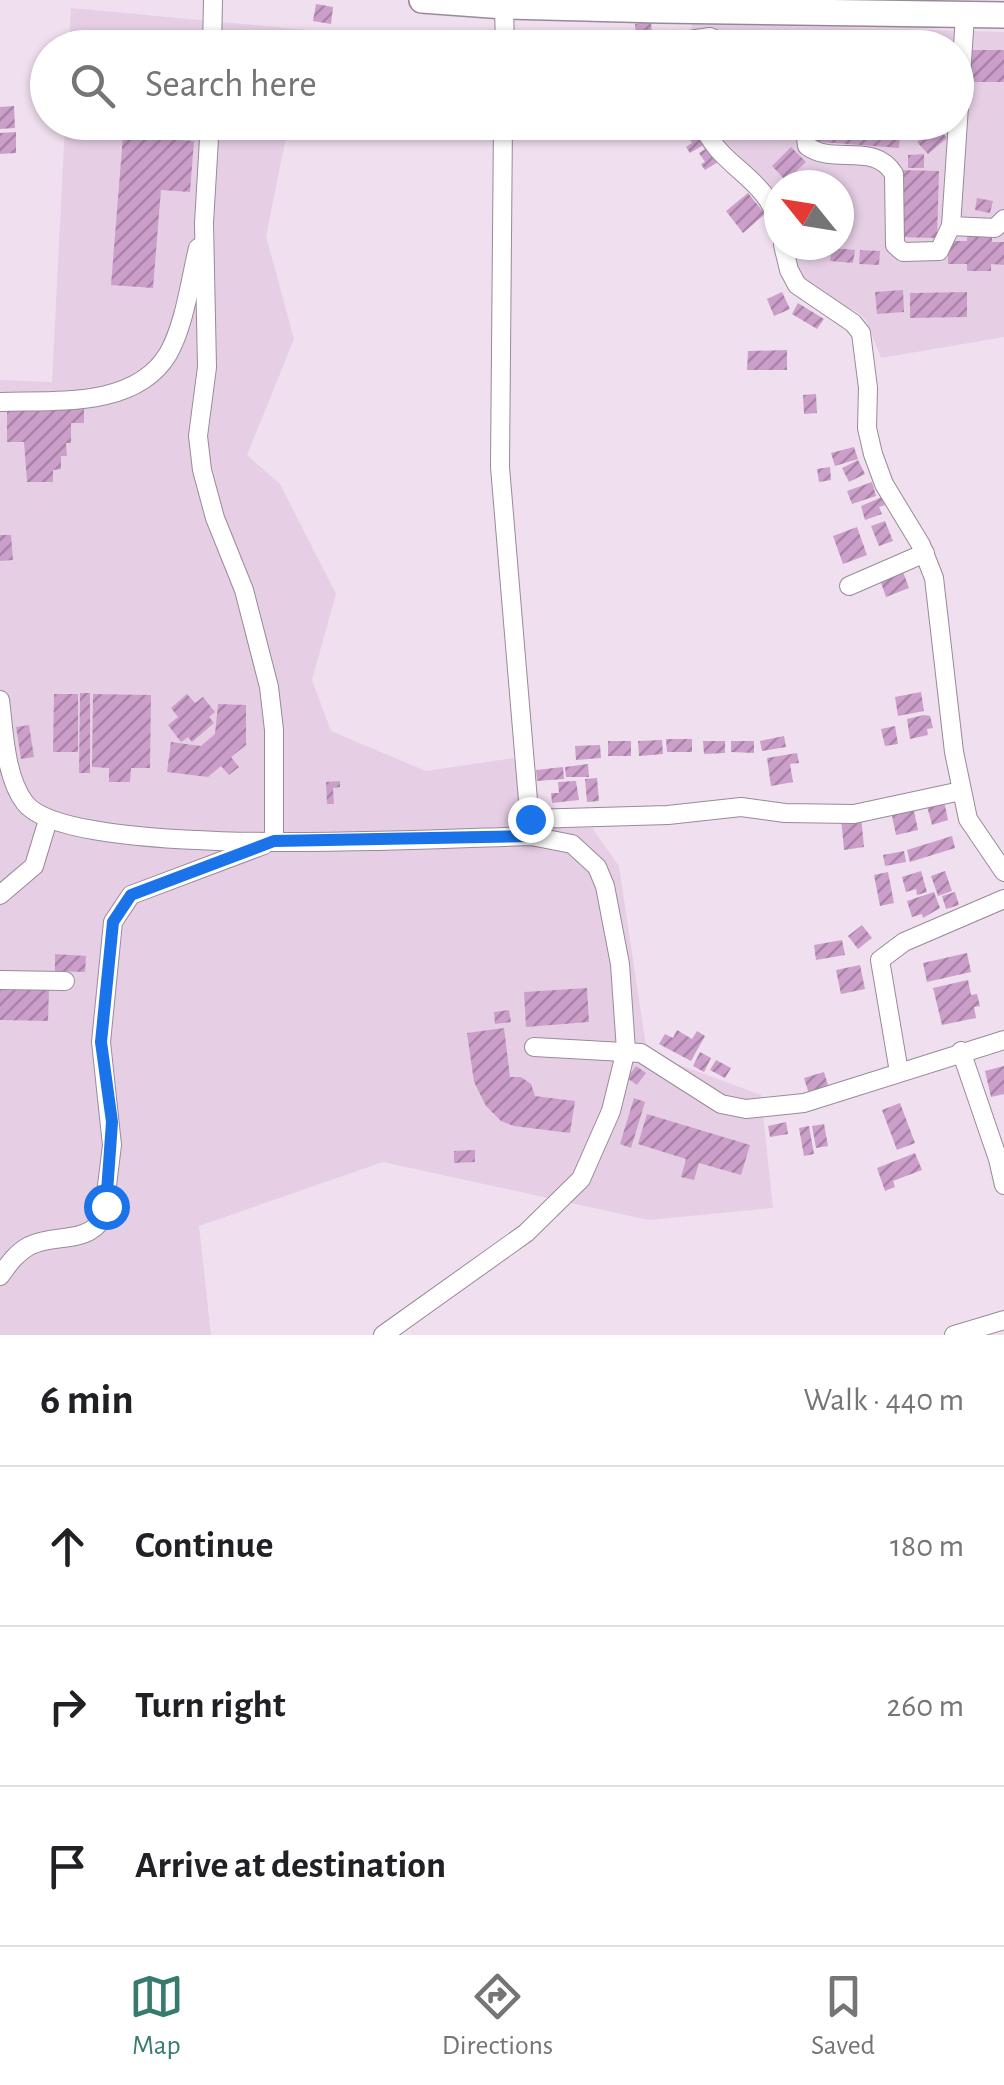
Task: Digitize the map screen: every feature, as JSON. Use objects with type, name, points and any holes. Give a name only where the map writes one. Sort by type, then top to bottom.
[{"type":"highway","points":[[422,0],[504,6],[1004,14]]},
{"type":"street","points":[[212,30],[213,0]]},
{"type":"street","points":[[504,6],[505,30]]},
{"type":"street","points":[[663,6],[672,30]]},
{"type":"street","points":[[209,140],[204,223],[207,366],[198,436],[215,518],[244,590],[269,686],[274,730],[274,841]]},
{"type":"street","points":[[503,140],[500,467],[530,828]]},
{"type":"street","points":[[710,140],[764,194]]},
{"type":"street","points":[[807,140],[816,152],[872,156],[888,164],[894,174],[895,245],[903,252],[939,251],[951,226],[950,140]]},
{"type":"street","points":[[951,226],[995,228],[1004,220]]},
{"type":"street","points":[[0,402],[114,393],[135,384],[155,368],[168,354],[180,319],[204,223]]},
{"type":"street","points":[[787,260],[798,285],[853,323],[861,333],[868,428],[874,454],[884,484],[934,578],[954,752],[968,820],[1004,872]]},
{"type":"street","points":[[849,586],[924,554]]},
{"type":"street","points":[[0,700],[12,776],[26,804],[48,820],[122,837],[274,841],[530,828],[741,807],[854,814],[961,790]]},
{"type":"street","points":[[0,895],[34,866],[48,820]]},
{"type":"street","points":[[383,1335],[526,1232],[581,1179],[611,1111],[626,1050],[620,964],[605,886],[597,867],[572,844],[530,828]]},
{"type":"street","points":[[0,1276],[30,1246],[59,1237],[80,1237],[97,1228],[104,1218],[112,1134],[101,1042],[113,922],[118,911],[131,895],[274,841]]},
{"type":"street","points":[[899,1072],[880,960],[904,942],[1004,898]]},
{"type":"street","points":[[0,980],[65,981]]},
{"type":"street","points":[[534,1047],[641,1053],[732,1109],[804,1103],[1004,1040]]},
{"type":"street","points":[[960,1051],[1004,1185]]},
{"type":"street","points":[[954,1335],[1004,1319]]},
{"type":"shaded area","points":[[71,8],[308,30],[70,30]]},
{"type":"shaded area","points":[[691,23],[934,30],[693,30]]},
{"type":"shaded area","points":[[974,31],[1004,32],[1004,337],[881,358],[866,320],[856,311],[815,294],[794,260],[854,260],[854,170],[764,170],[764,181],[724,140],[974,140]]},
{"type":"shaded area","points":[[64,140],[286,140],[266,236],[294,339],[247,455],[280,484],[336,594],[312,680],[331,731],[426,771],[521,757],[521,827],[592,828],[619,866],[647,1053],[761,1095],[773,1208],[649,1220],[383,1162],[199,1226],[211,1335],[0,1335],[0,380],[52,382]]},
{"type":"building","points":[[316,4],[333,7],[331,24],[313,21]]},
{"type":"building","points":[[651,21],[652,30],[636,30],[635,24]]},
{"type":"building","points":[[974,50],[1004,50],[1004,82],[974,82]]},
{"type":"building","points":[[14,106],[15,128],[0,129],[0,107]]},
{"type":"building","points":[[16,132],[16,153],[0,154],[0,133]]},
{"type":"building","points":[[123,140],[194,141],[190,192],[161,190],[153,288],[111,285]]},
{"type":"building","points":[[690,140],[710,141],[690,153],[686,147],[692,143]]},
{"type":"building","points":[[810,140],[899,140],[899,148]]},
{"type":"building","points":[[919,140],[945,140],[928,154]]},
{"type":"building","points":[[712,145],[723,159],[705,170],[699,153]]},
{"type":"building","points":[[791,147],[806,162],[798,170],[776,170],[772,166]]},
{"type":"building","points":[[924,154],[924,168],[908,168],[908,155]]},
{"type":"building","points":[[898,170],[939,171],[937,238],[897,237]]},
{"type":"building","points":[[748,193],[764,215],[743,233],[726,211]]},
{"type":"building","points":[[977,198],[993,201],[990,213],[975,210]]},
{"type":"building","points":[[967,235],[992,235],[992,242],[1004,242],[1004,265],[991,264],[991,271],[967,271],[967,264],[948,264],[948,241],[967,241]]},
{"type":"building","points":[[860,250],[880,251],[879,265],[859,264]]},
{"type":"building","points":[[903,290],[904,312],[877,314],[875,292]]},
{"type":"building","points":[[782,292],[790,309],[774,316],[767,299]]},
{"type":"building","points":[[967,292],[967,317],[910,318],[910,293]]},
{"type":"building","points":[[798,303],[824,319],[817,329],[792,314]]},
{"type":"building","points":[[787,350],[787,370],[747,370],[748,351]]},
{"type":"building","points":[[816,394],[817,413],[804,414],[803,395]]},
{"type":"building","points":[[84,402],[84,423],[71,423],[71,443],[66,443],[67,456],[61,456],[61,469],[53,470],[53,482],[27,482],[24,442],[7,442],[7,404]]},
{"type":"building","points":[[854,447],[858,459],[835,466],[831,453]]},
{"type":"building","points":[[858,460],[865,474],[849,482],[842,468]]},
{"type":"building","points":[[830,467],[831,480],[819,482],[817,469]]},
{"type":"building","points":[[872,482],[876,496],[852,504],[847,491]]},
{"type":"building","points":[[882,497],[882,514],[865,520],[861,506]]},
{"type":"building","points":[[885,521],[893,541],[879,546],[871,526]]},
{"type":"building","points":[[857,527],[867,555],[843,564],[833,536]]},
{"type":"building","points":[[0,535],[11,535],[13,560],[0,561]]},
{"type":"building","points":[[902,569],[909,588],[886,597],[879,577]]},
{"type":"building","points":[[921,692],[924,711],[898,716],[895,697]]},
{"type":"building","points":[[80,693],[90,693],[90,773],[79,773]]},
{"type":"building","points":[[54,694],[78,694],[78,752],[53,752]]},
{"type":"building","points":[[93,694],[151,695],[150,768],[131,768],[130,782],[109,782],[109,768],[92,767]]},
{"type":"building","points":[[187,694],[195,703],[203,697],[215,712],[209,717],[214,723],[192,742],[188,737],[181,742],[168,725],[178,717],[171,708]]},
{"type":"building","points":[[218,704],[246,705],[246,745],[231,757],[239,767],[229,775],[221,766],[208,777],[167,772],[171,742],[201,746],[215,734]]},
{"type":"building","points":[[930,716],[933,728],[927,729],[928,735],[910,739],[907,719]]},
{"type":"building","points":[[29,725],[34,757],[21,759],[16,727]]},
{"type":"building","points":[[895,726],[898,744],[885,746],[881,729]]},
{"type":"building","points":[[784,736],[786,747],[762,751],[760,741]]},
{"type":"building","points":[[666,739],[692,739],[692,752],[667,752]]},
{"type":"building","points":[[662,740],[663,754],[639,756],[638,741]]},
{"type":"building","points":[[608,741],[631,741],[631,756],[608,756]]},
{"type":"building","points":[[703,741],[725,741],[725,753],[704,754]]},
{"type":"building","points":[[731,741],[754,741],[754,753],[731,752]]},
{"type":"building","points":[[600,745],[601,758],[576,760],[575,746]]},
{"type":"building","points":[[797,753],[799,763],[790,764],[793,782],[771,786],[767,758]]},
{"type":"building","points":[[588,764],[589,777],[566,777],[565,767]]},
{"type":"building","points":[[563,767],[564,779],[537,781],[536,770]]},
{"type":"building","points":[[597,778],[599,801],[587,802],[585,779]]},
{"type":"building","points":[[340,781],[340,787],[333,788],[334,804],[327,804],[326,782]]},
{"type":"building","points":[[576,781],[579,800],[552,803],[551,793],[559,793],[558,782]]},
{"type":"building","points":[[944,801],[948,820],[932,825],[927,806]]},
{"type":"building","points":[[913,806],[918,830],[896,835],[891,811]]},
{"type":"building","points":[[861,816],[864,847],[844,850],[841,818]]},
{"type":"building","points":[[952,836],[955,848],[910,862],[907,850]]},
{"type":"building","points":[[904,851],[906,862],[885,866],[883,855]]},
{"type":"building","points":[[921,871],[927,892],[906,892],[902,877]]},
{"type":"building","points":[[945,871],[952,891],[938,896],[931,876]]},
{"type":"building","points":[[888,872],[894,903],[880,906],[874,875]]},
{"type":"building","points":[[934,892],[940,908],[923,918],[922,914],[912,917],[907,901]]},
{"type":"building","points":[[955,892],[959,905],[946,909],[942,896]]},
{"type":"building","points":[[862,925],[872,938],[858,949],[848,936]]},
{"type":"building","points":[[842,940],[845,955],[816,960],[814,945]]},
{"type":"building","points":[[967,953],[971,972],[927,982],[923,963]]},
{"type":"building","points":[[55,954],[86,956],[85,972],[55,971]]},
{"type":"building","points":[[860,965],[865,989],[841,994],[836,970]]},
{"type":"building","points":[[968,980],[971,995],[977,994],[980,1006],[974,1007],[976,1018],[942,1025],[933,988]]},
{"type":"building","points":[[0,987],[49,988],[48,1021],[0,1020]]},
{"type":"building","points":[[587,988],[589,1022],[526,1027],[524,992]]},
{"type":"building","points":[[509,1010],[511,1022],[495,1024],[494,1012]]},
{"type":"building","points":[[504,1028],[510,1077],[521,1077],[531,1084],[535,1096],[575,1101],[570,1133],[514,1126],[501,1121],[486,1106],[474,1082],[467,1033]]},
{"type":"building","points":[[677,1030],[692,1039],[697,1031],[705,1036],[691,1061],[659,1044],[665,1034],[673,1038]]},
{"type":"building","points":[[700,1052],[711,1058],[704,1072],[693,1066]]},
{"type":"building","points":[[716,1060],[731,1068],[725,1078],[710,1070]]},
{"type":"building","points":[[636,1066],[646,1073],[637,1085],[627,1078]]},
{"type":"building","points":[[1004,1066],[1004,1094],[991,1097],[985,1071]]},
{"type":"building","points":[[824,1072],[829,1088],[809,1094],[804,1078]]},
{"type":"building","points":[[634,1098],[645,1102],[631,1148],[620,1144]]},
{"type":"building","points":[[900,1103],[915,1143],[897,1150],[882,1110]]},
{"type":"building","points":[[647,1114],[750,1145],[741,1175],[699,1163],[694,1180],[681,1177],[686,1159],[638,1144]]},
{"type":"building","points":[[786,1122],[788,1134],[770,1137],[768,1126]]},
{"type":"building","points":[[824,1124],[828,1146],[816,1148],[812,1126]]},
{"type":"building","points":[[809,1126],[814,1154],[804,1156],[799,1128]]},
{"type":"building","points":[[475,1150],[475,1162],[454,1163],[454,1151]]},
{"type":"building","points":[[915,1153],[922,1170],[893,1181],[895,1187],[885,1191],[877,1168]]},
{"type":"route","points":[[106,1206],[112,1122],[101,1042],[113,922],[123,902],[131,895],[274,841],[531,836],[530,819]]}]
